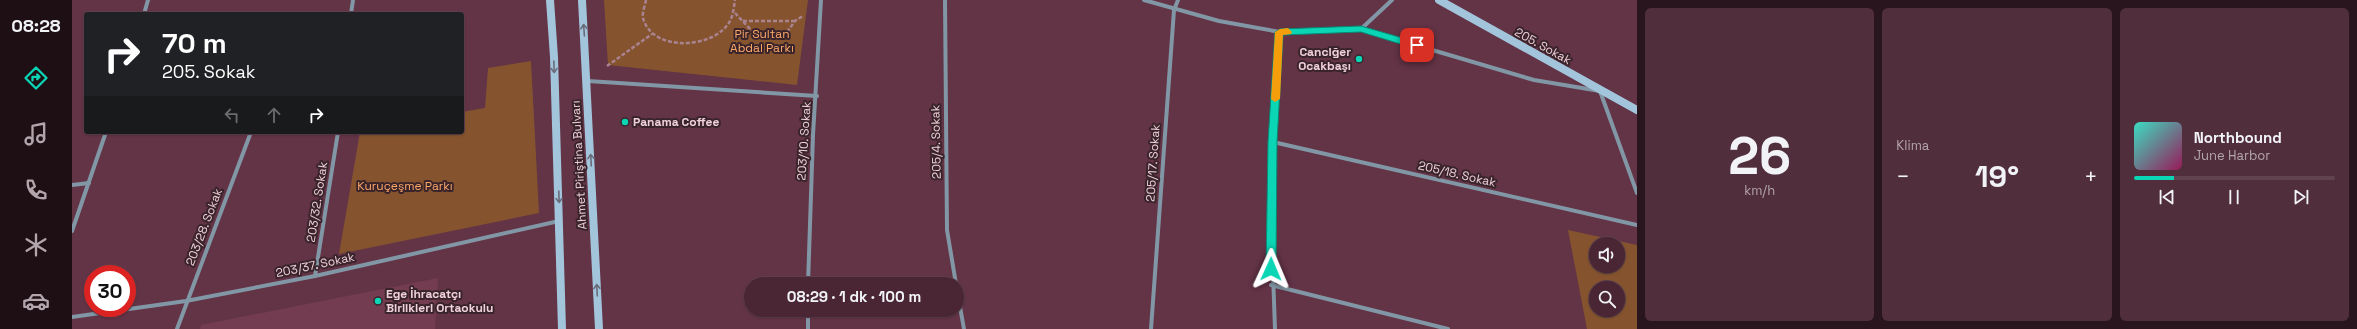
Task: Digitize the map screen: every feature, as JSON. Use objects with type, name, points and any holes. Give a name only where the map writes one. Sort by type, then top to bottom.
[{"type":"main road","name":"Ahmet Piriştina Bulvarı","points":[[550,0],[560,221],[562,329]]},
{"type":"main road","name":"Ahmet Piriştina Bulvarı","points":[[582,0],[588,81],[599,329]]},
{"type":"main road","name":"205. Sokak","points":[[1438,0],[1600,91],[1637,110]]},
{"type":"street","points":[[145,12],[148,0]]},
{"type":"street","points":[[351,12],[353,0]]},
{"type":"street","name":"203/10. Sokak","points":[[808,277],[813,135],[817,96],[821,0]]},
{"type":"street","name":"205/4. Sokak","points":[[945,0],[947,230],[955,277]]},
{"type":"street","points":[[1144,0],[1174,10],[1219,21],[1280,32],[1361,29],[1534,80],[1600,91],[1637,194]]},
{"type":"street","name":"205/17. Sokak","points":[[1151,329],[1174,10],[1178,0]]},
{"type":"street","points":[[1361,29],[1392,0]]},
{"type":"street","points":[[1274,329],[1271,285],[1273,142],[1280,32]]},
{"type":"street","points":[[588,81],[817,96]]},
{"type":"street","points":[[72,231],[105,134]]},
{"type":"street","name":"203/28. Sokak","points":[[177,329],[186,301],[250,134]]},
{"type":"street","name":"203/32. Sokak","points":[[315,276],[338,134]]},
{"type":"street","name":"205/18. Sokak","points":[[1273,142],[1637,225]]},
{"type":"street","points":[[72,185],[89,183]]},
{"type":"street","name":"203/37. Sokak","points":[[72,317],[186,301],[315,276],[560,221]]},
{"type":"street","points":[[1271,285],[1448,329]]},
{"type":"street","points":[[808,317],[808,329]]},
{"type":"street","points":[[962,317],[964,329]]},
{"type":"path","points":[[646,0],[642,13],[644,24],[652,34],[663,40],[677,44],[694,44],[709,40],[722,32],[731,22],[735,13],[735,0]]},
{"type":"path","points":[[735,13],[750,30]]},
{"type":"path","points":[[743,21],[795,21]]},
{"type":"path","points":[[608,65],[652,34]]},
{"type":"shaded area","name":"Ege İhracatçı Birlikleri Ortaokulu","points":[[438,278],[435,329],[200,329],[201,325]]},
{"type":"green space","name":"Pir Sultan Abdal Parkı","points":[[604,0],[808,0],[797,85],[608,65]]},
{"type":"green space","name":"Kuruçeşme Parkı","points":[[531,61],[539,213],[339,254],[360,134],[464,134],[464,112],[485,108],[488,68]]},
{"type":"green space","points":[[1568,230],[1600,237],[1589,237],[1589,273],[1625,273],[1625,242],[1637,245],[1637,329],[1587,329]]},
{"type":"slow traffic","points":[[1275,99],[1280,32],[1288,32]]},
{"type":"place","name":"Canciğer Ocakbaşı","points":[[1359,59]]},
{"type":"place","name":"Panama Coffee","points":[[625,122]]},
{"type":"place","name":"Ege İhracatçı Birlikleri Ortaokulu","points":[[378,301]]},
{"type":"route","points":[[1271,269],[1273,142],[1280,32],[1361,29],[1417,45]]}]
